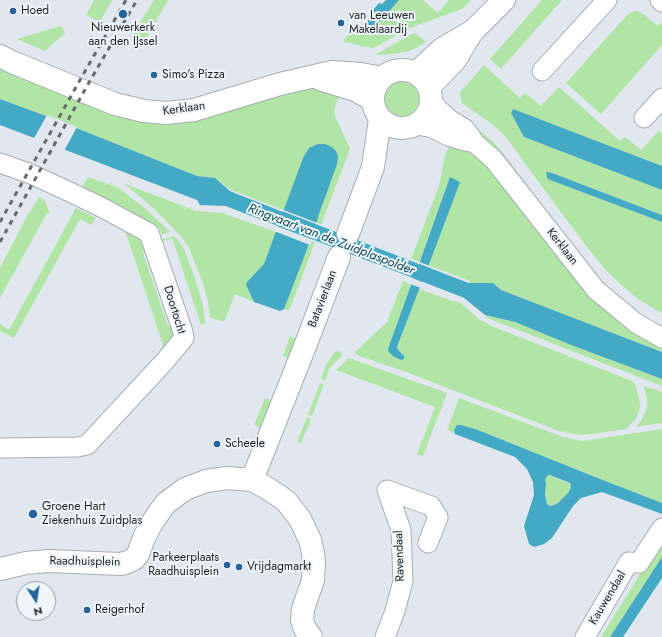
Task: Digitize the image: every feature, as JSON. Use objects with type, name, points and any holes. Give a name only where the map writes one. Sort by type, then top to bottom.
[{"type":"street","points":[[426,87],[455,60],[472,32],[504,0]]},
{"type":"street","points":[[542,71],[607,0]]},
{"type":"street","name":"Kerklaan","points":[[4,60],[115,104],[144,111],[166,113],[194,110],[280,84],[332,72],[361,74],[382,78]]},
{"type":"street","points":[[348,234],[373,167],[376,109],[374,90],[379,81],[390,73],[398,70],[408,70],[426,87],[429,112],[422,122],[410,127],[373,167]]},
{"type":"street","name":"Kerklaan","points":[[313,77],[348,88],[376,109]]},
{"type":"street","name":"Kerklaan","points":[[426,87],[437,108],[449,119],[466,130],[475,143],[494,160],[596,290],[636,323],[662,338]]},
{"type":"street","points":[[644,118],[662,98]]},
{"type":"street","points":[[376,109],[390,126],[410,127]]},
{"type":"street","name":"Kerklaan","points":[[410,127],[433,128],[448,136],[475,143]]},
{"type":"street","name":"Doortocht","points":[[0,164],[31,174],[102,207],[149,233],[184,338],[165,361],[87,445],[78,447],[0,448]]},
{"type":"street","name":"Batavierlaan","points":[[252,480],[340,257]]},
{"type":"street","name":"Raadhuisplein","points":[[0,569],[48,561],[125,563],[134,559],[138,554],[150,526],[160,511],[166,503],[180,492],[195,485],[215,479],[239,478],[252,480],[266,487],[287,502],[300,519],[310,540],[313,559],[313,580],[303,609],[302,620],[305,629],[311,637]]},
{"type":"street","name":"Ravendaal","points":[[385,637],[396,611],[403,581],[401,530],[387,490],[431,506],[438,517],[428,543]]},
{"type":"street","name":"Kauwendaal","points":[[585,637],[629,562],[638,564],[662,528]]},
{"type":"green space","points":[[94,0],[112,0],[100,22],[86,15]]},
{"type":"green space","points":[[154,0],[168,0],[143,44],[128,35],[130,36],[133,34]]},
{"type":"green space","points":[[399,0],[423,0],[438,13],[449,0],[471,0],[462,9],[407,29],[374,48],[343,41],[352,31],[359,31],[363,26],[370,32]]},
{"type":"green space","points":[[542,0],[562,0],[501,69],[490,59]]},
{"type":"green space","points":[[636,11],[643,14],[658,26],[662,22],[662,45],[601,114],[566,83],[629,13]]},
{"type":"green space","points":[[61,26],[65,33],[45,51],[17,39]]},
{"type":"green space","points":[[415,33],[426,42],[409,51],[375,55],[410,35]]},
{"type":"green space","points":[[484,65],[520,98],[525,93],[541,106],[559,87],[620,141],[625,137],[641,150],[659,131],[662,134],[662,166],[512,109],[524,137],[662,190],[662,215],[552,173],[550,180],[662,222],[662,313],[639,300],[604,268],[503,134],[492,124],[462,103],[460,95],[461,91]]},
{"type":"green space","points":[[0,68],[46,84],[113,111],[251,101],[317,86],[341,90],[334,110],[335,116],[350,149],[321,225],[316,223],[326,195],[303,158],[284,211],[231,190],[215,178],[197,176],[0,99]]},
{"type":"green space","points":[[399,82],[405,82],[409,83],[416,89],[419,99],[418,106],[412,113],[405,116],[399,116],[395,115],[388,109],[385,102],[385,96],[386,92],[392,85]]},
{"type":"green space","points":[[464,119],[499,148],[587,264],[611,291],[636,312],[635,314],[599,282],[583,264],[500,153],[482,135],[463,122]]},
{"type":"green space","points":[[451,143],[477,157],[494,172],[662,347],[662,352],[501,290],[493,283],[469,283],[427,267],[450,178],[419,263],[411,259],[439,186],[445,155]]},
{"type":"green space","points":[[88,177],[119,188],[147,210],[170,232],[162,235],[159,228],[82,187]]},
{"type":"green space","points":[[123,183],[196,211],[222,213],[276,232],[264,264],[246,285],[254,302],[235,294],[224,322],[210,317],[203,283],[189,248],[181,236],[150,205]]},
{"type":"green space","points":[[39,197],[45,201],[50,214],[47,213],[0,298],[0,268],[26,218]]},
{"type":"green space","points":[[76,208],[96,218],[91,225],[80,219],[14,338],[0,331],[0,324],[9,330]]},
{"type":"green space","points":[[125,230],[141,239],[147,247],[143,253],[168,326],[176,329],[177,334],[165,351]]},
{"type":"green space","points":[[174,236],[183,247],[195,278],[203,306],[205,323],[201,325],[172,238],[161,242],[161,240]]},
{"type":"green space","points":[[310,240],[315,242],[289,311],[284,309]]},
{"type":"green space","points":[[403,281],[411,285],[389,346],[404,356],[397,347],[419,289],[461,303],[480,320],[494,327],[632,381],[635,384],[640,407],[636,419],[626,429],[581,435],[559,431],[406,372],[357,355],[355,352],[387,322]]},
{"type":"green space","points":[[485,315],[515,322],[662,379],[662,386],[487,318]]},
{"type":"green space","points":[[290,336],[299,340],[291,360],[283,356]]},
{"type":"green space","points":[[338,350],[343,355],[330,367],[325,381],[321,379],[326,365],[334,353]]},
{"type":"green space","points":[[349,358],[447,393],[423,456],[417,454],[435,407],[336,370]]},
{"type":"green space","points":[[320,383],[324,384],[312,416],[308,415]]},
{"type":"green space","points":[[644,386],[662,392],[662,423],[636,427],[647,408],[647,398]]},
{"type":"green space","points":[[265,398],[272,404],[263,428],[254,425]]},
{"type":"green space","points":[[459,398],[563,437],[582,441],[662,429],[662,503],[478,430],[454,430],[455,434],[447,430]]},
{"type":"green space","points":[[307,417],[311,419],[301,443],[297,442]]},
{"type":"green space","points":[[548,475],[570,484],[571,487],[568,493],[558,503],[550,506],[546,502],[545,494],[545,480]]},
{"type":"green space","points":[[662,539],[662,557],[610,637],[601,637]]},
{"type":"water","points":[[386,0],[399,0],[370,33],[363,26],[375,13],[373,10],[379,3],[382,4]]},
{"type":"water","name":"Ringvaart van de Zuidplaspolder","points":[[0,99],[197,176],[215,178],[230,191],[283,212],[303,158],[309,148],[318,144],[325,144],[332,147],[338,156],[337,164],[316,224],[419,264],[450,177],[460,182],[428,267],[469,283],[493,283],[501,290],[662,352],[662,379],[515,322],[485,315],[464,298],[423,282],[397,347],[404,356],[404,359],[401,360],[393,356],[388,351],[413,278],[311,239],[284,309],[280,311],[254,302],[246,285],[264,264],[278,226],[225,206],[200,205],[197,200],[0,125]]},
{"type":"water","points":[[513,109],[662,166],[662,190],[524,137],[511,113]]},
{"type":"water","points":[[546,172],[662,215],[662,222],[550,180],[547,178]]},
{"type":"water","points":[[457,425],[461,425],[478,430],[662,503],[662,514],[602,492],[581,498],[573,506],[552,538],[544,544],[534,547],[529,544],[524,526],[534,495],[533,482],[527,469],[515,457],[455,434],[454,430]],"holes":[[[548,475],[570,483],[571,487],[568,493],[558,503],[550,506],[547,504],[545,494],[545,480]]]},
{"type":"water","points":[[662,557],[662,578],[623,637],[610,637]]},
{"type":"pier","points":[[47,115],[77,127],[64,151],[33,140]]},
{"type":"pier","points":[[231,190],[470,281],[469,283],[230,191]]},
{"type":"pier","points":[[225,206],[464,298],[463,300],[424,285],[421,288],[410,284],[410,279],[312,241],[310,245],[274,231],[275,227],[224,208]]},
{"type":"railway","points":[[0,222],[126,0]]},
{"type":"railway","points":[[0,242],[137,0]]},
{"type":"place","name":"Hoed","points":[[13,11]]},
{"type":"place","name":"Nieuwerkerk aan den IJssel","points":[[123,14]]},
{"type":"place","name":"van Leeuwen Makelaardij","points":[[341,23]]},
{"type":"place","name":"Simo's Pizza","points":[[154,75]]},
{"type":"place","name":"Scheele","points":[[217,444]]},
{"type":"place","name":"Groene Hart Ziekenhuis Zuidplas","points":[[33,514]]},
{"type":"place","name":"Parkeerplaats Raadhuisplein","points":[[227,565]]},
{"type":"place","name":"Vrijdagmarkt","points":[[239,567]]},
{"type":"place","name":"Reigerhof","points":[[87,610]]}]
